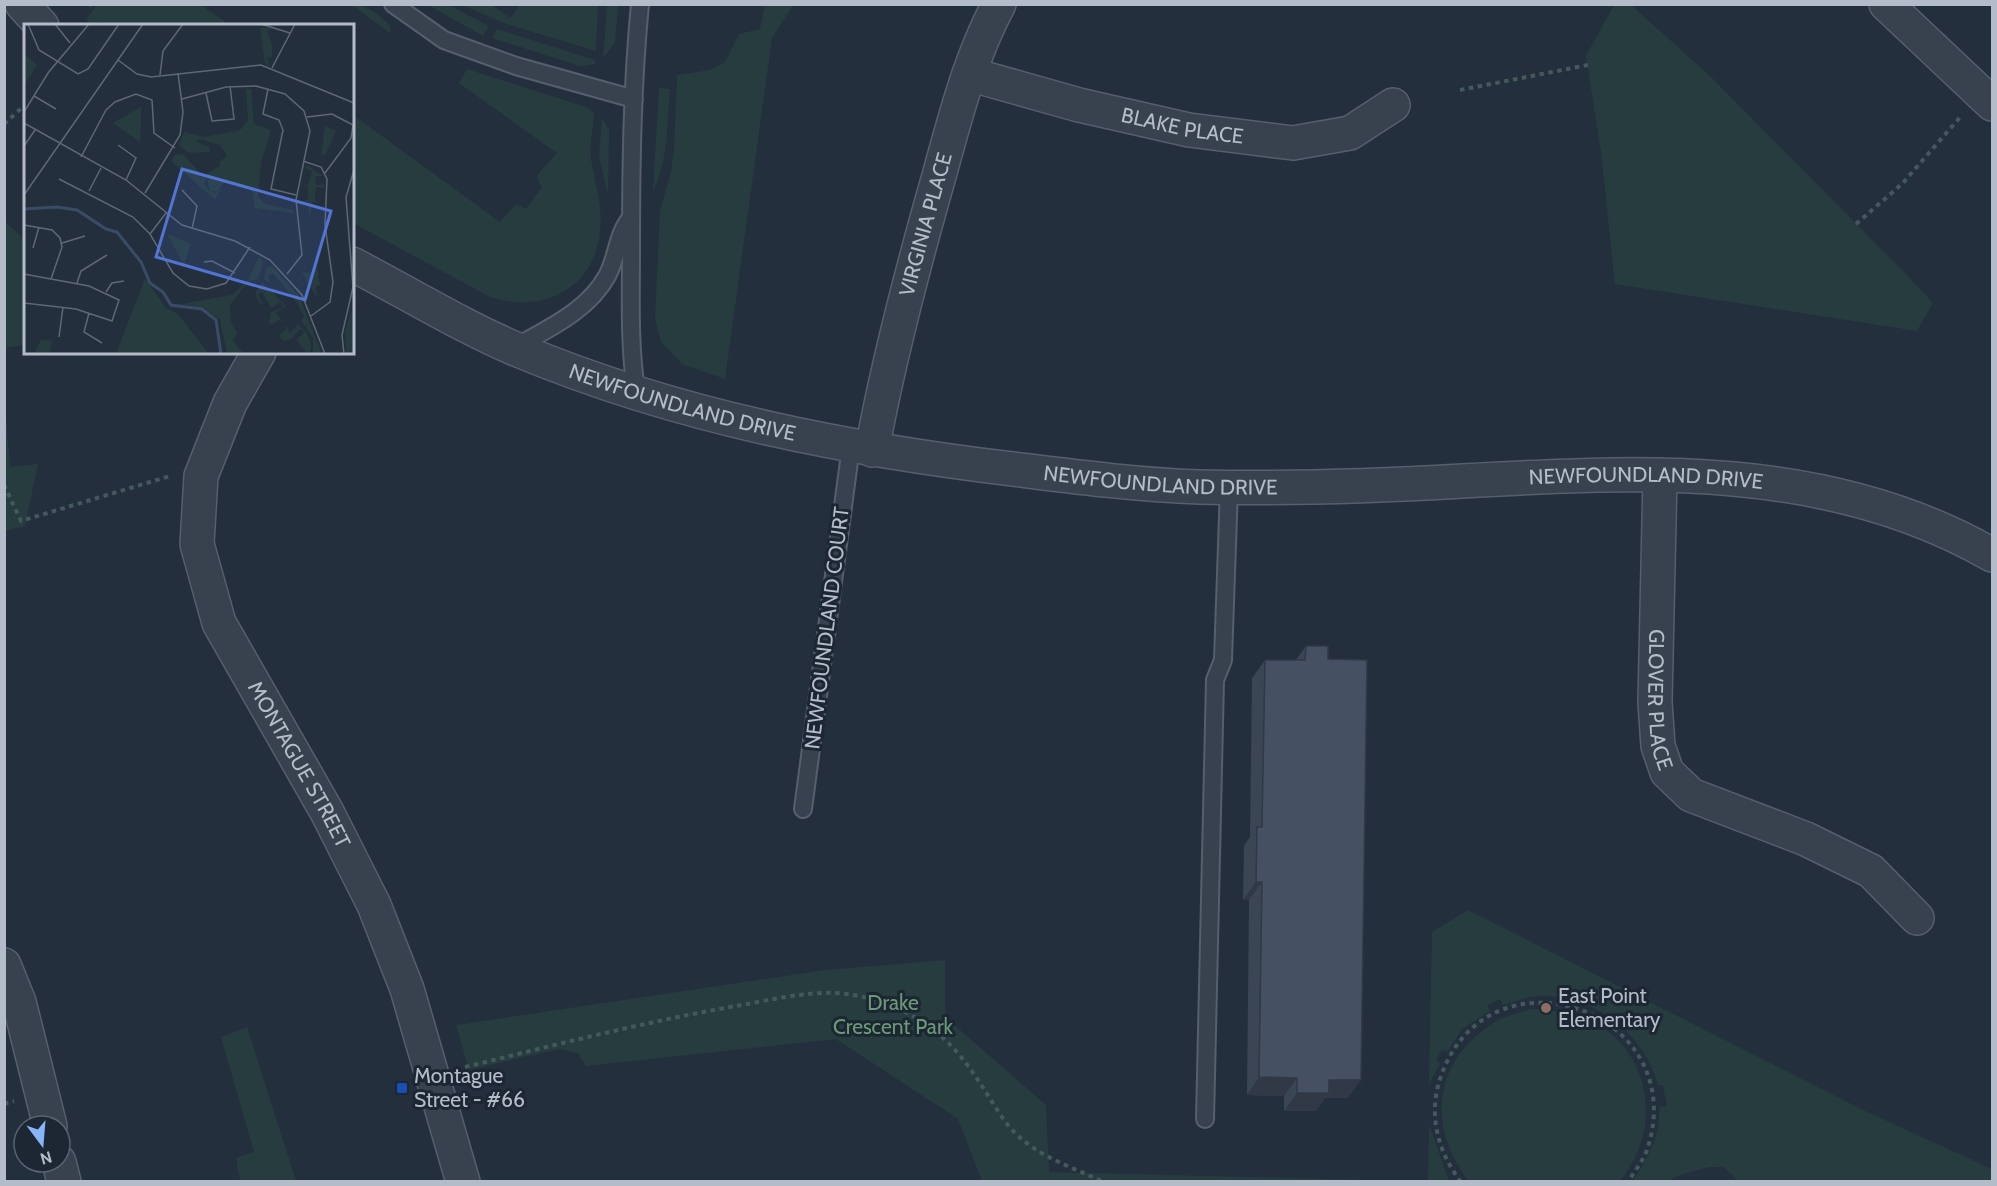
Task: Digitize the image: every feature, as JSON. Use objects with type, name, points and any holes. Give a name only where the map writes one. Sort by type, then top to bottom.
[{"type":"street","points":[[22,4],[40,24]]},
{"type":"street","name":"VIRGINIA PLACE","points":[[861,448],[887,368],[909,282],[969,74],[985,30],[999,4]]},
{"type":"street","points":[[1886,4],[1992,104]]},
{"type":"street","name":"BLAKE PLACE","points":[[969,74],[1079,105],[1189,130],[1293,143],[1350,133],[1394,105]]},
{"type":"street","name":"NEWFOUNDLAND DRIVE","points":[[354,265],[514,348],[574,372],[720,417],[861,448],[1083,477],[1229,487],[1459,482],[1579,474],[1723,477],[1794,485],[1878,507],[1928,524],[1992,555]]},
{"type":"street","name":"MONTAGUE STREET","points":[[258,354],[230,403],[201,476],[196,544],[219,623],[327,812],[374,905],[407,989],[463,1182]]},
{"type":"street","name":"GLOVER PLACE","points":[[1660,476],[1655,702],[1658,746],[1667,772],[1691,795],[1806,839],[1871,871],[1917,918]]},
{"type":"street","points":[[4,964],[19,1002],[47,1114]]},
{"type":"lane","points":[[393,4],[444,39],[516,66],[634,99]]},
{"type":"lane","points":[[636,391],[630,345],[631,217],[634,99],[640,4]]},
{"type":"lane","points":[[514,348],[572,314],[588,300],[606,278],[615,259],[622,229],[631,217]]},
{"type":"lane","name":"NEWFOUNDLAND COURT","points":[[803,809],[861,448]]},
{"type":"lane","points":[[1205,1119],[1215,680],[1223,660],[1229,487]]},
{"type":"path","points":[[1460,90],[1588,65]]},
{"type":"path","points":[[4,124],[24,106]]},
{"type":"path","points":[[1856,224],[1902,184],[1962,115]]},
{"type":"path","points":[[4,485],[21,521],[170,476]]},
{"type":"path","points":[[465,1068],[642,1023],[768,1000],[816,994],[851,994],[890,1003],[942,1037],[986,1089],[1002,1118],[1025,1142],[1057,1163],[1104,1182]]},
{"type":"path","points":[[1461,1182],[1447,1163],[1435,1130],[1435,1095],[1446,1061],[1468,1031],[1499,1011],[1535,1002],[1572,1005],[1606,1020],[1632,1046],[1649,1079],[1654,1116],[1646,1152],[1628,1182]]},
{"type":"green space","points":[[97,5],[201,5],[229,24],[102,24],[100,22],[90,24],[86,19]]},
{"type":"green space","points":[[352,5],[363,6],[377,14],[390,25],[390,33]]},
{"type":"green space","points":[[428,5],[448,5],[489,26],[483,36]]},
{"type":"green space","points":[[463,5],[492,5],[510,18],[520,5],[598,5],[596,51],[503,23]]},
{"type":"green space","points":[[607,5],[618,5],[615,43],[603,58]]},
{"type":"green space","points":[[765,5],[793,5],[772,38],[725,379],[682,364],[661,342],[655,319],[660,211],[671,172],[674,149],[677,75],[711,70],[725,62],[739,34],[760,29]]},
{"type":"green space","points":[[1614,5],[1631,5],[1709,75],[1933,303],[1917,331],[1615,284],[1601,152],[1586,56]]},
{"type":"green space","points":[[497,29],[595,60],[595,64],[580,66],[492,38]]},
{"type":"green space","points":[[467,69],[586,107],[594,113],[591,159],[600,204],[600,232],[596,252],[587,269],[576,283],[562,293],[528,302],[490,297],[354,224],[354,116],[500,222],[516,204],[526,209],[542,187],[537,179],[538,174],[557,153],[459,83]]},
{"type":"green space","points":[[659,88],[670,89],[668,128],[665,154],[653,191]]},
{"type":"green space","points":[[602,118],[609,130],[608,194],[599,157]]},
{"type":"green space","points":[[5,222],[24,238],[24,345],[5,348]]},
{"type":"green space","points":[[5,404],[10,467],[38,464],[25,526],[5,531]]},
{"type":"green space","points":[[1468,910],[1867,1112],[1992,1169],[1992,1181],[1739,1181],[1723,1167],[1709,1167],[1668,1181],[1633,1181],[1644,1164],[1656,1137],[1659,1107],[1667,1106],[1663,1085],[1658,1085],[1651,1065],[1640,1047],[1610,1018],[1592,1007],[1551,996],[1530,997],[1503,1005],[1500,999],[1487,1005],[1490,1011],[1462,1029],[1447,1052],[1442,1050],[1436,1060],[1440,1064],[1429,1084],[1432,932]]},
{"type":"green space","name":"Drake Crescent Park","points":[[945,960],[945,1017],[1046,1105],[1049,1172],[1404,1181],[982,1181],[958,1119],[836,1039],[586,1066],[578,1053],[558,1049],[469,1070],[456,1025],[825,970]]},
{"type":"green space","points":[[1532,1009],[1575,1015],[1599,1025],[1615,1037],[1628,1052],[1637,1069],[1646,1107],[1645,1126],[1632,1163],[1619,1181],[1469,1181],[1455,1160],[1446,1138],[1442,1116],[1443,1094],[1449,1073],[1460,1054],[1476,1036],[1501,1019]]},
{"type":"green space","points":[[247,1027],[296,1181],[240,1181],[236,1158],[254,1152],[221,1037]]},
{"type":"green space","points":[[1429,1124],[1449,1181],[1428,1181]]},
{"type":"building","points":[[1306,646],[1328,646],[1328,659],[1367,660],[1361,1080],[1329,1080],[1329,1093],[1297,1093],[1297,1078],[1259,1077],[1262,882],[1256,882],[1257,827],[1262,827],[1265,660],[1305,660]]},
{"type":"place","name":"East Point Elementary","points":[[1546,1008]]},
{"type":"place","name":"Montague Street - #66","points":[[402,1088]]}]
